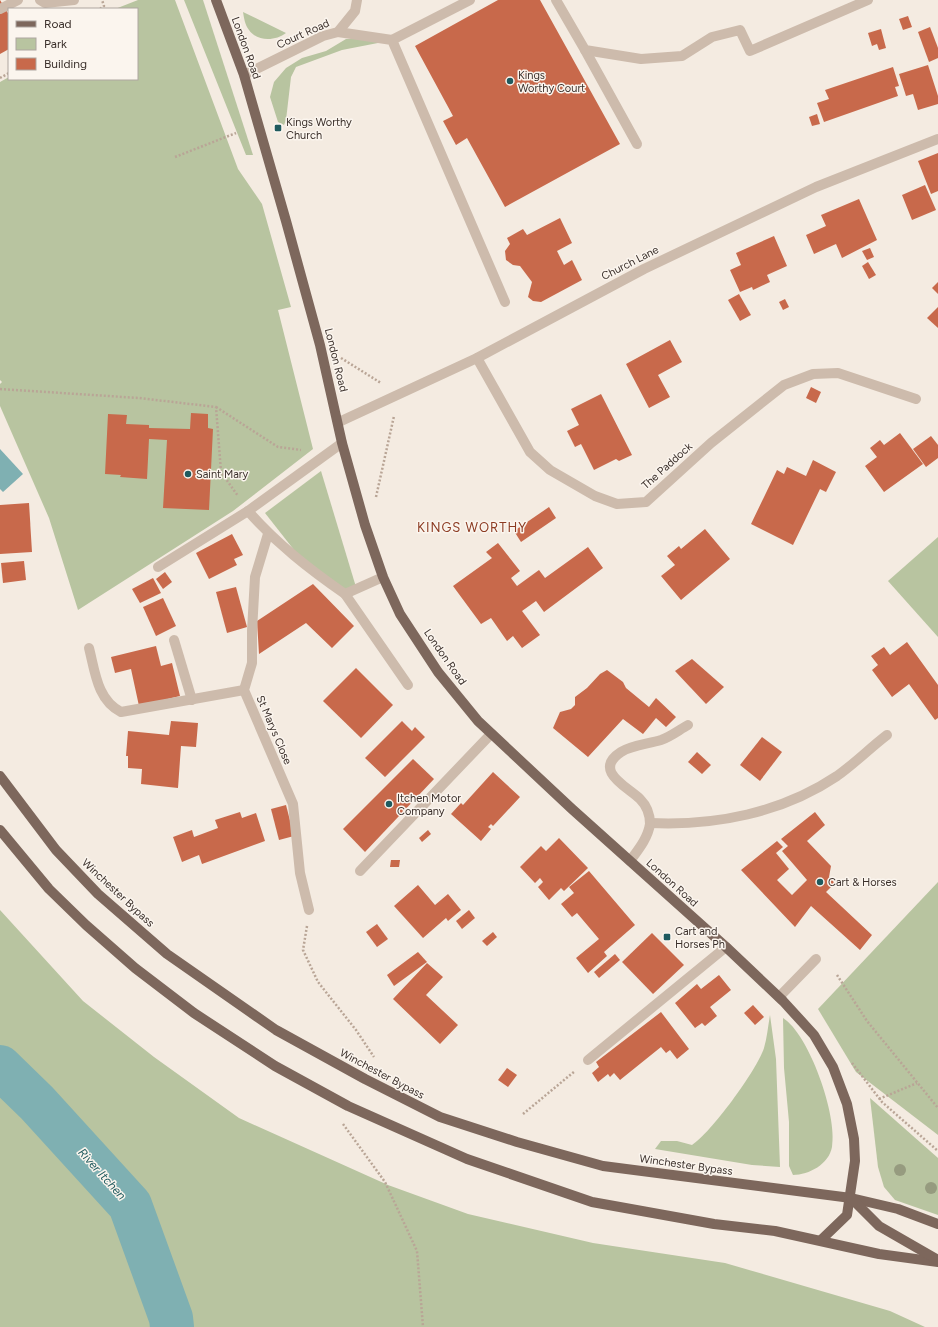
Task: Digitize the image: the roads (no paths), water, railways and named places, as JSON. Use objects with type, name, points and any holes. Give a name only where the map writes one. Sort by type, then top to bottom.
[{"type":"main road","name":"London Road","points":[[216,0],[244,75],[320,345],[339,422],[342,443],[368,535],[383,577],[400,614],[438,672],[478,721],[726,947],[779,997],[814,1035],[833,1067],[847,1104],[854,1139],[855,1161],[851,1198],[847,1215],[821,1240]]},
{"type":"main road","name":"Winchester Bypass","points":[[0,776],[56,850],[98,894],[167,954],[276,1030],[365,1079],[440,1117],[517,1142],[603,1166],[851,1198],[898,1209],[938,1224]]},
{"type":"main road","points":[[0,830],[49,889],[86,925],[135,968],[194,1013],[275,1066],[348,1106],[467,1159],[592,1202],[714,1224],[775,1231],[879,1254],[938,1261]]},
{"type":"main road","points":[[851,1198],[879,1226],[938,1261]]},
{"type":"street","points":[[0,9],[18,0]]},
{"type":"street","points":[[40,0],[45,3],[74,0]]},
{"type":"street","name":"Court Road","points":[[244,75],[324,36],[338,32],[355,11],[357,0]]},
{"type":"street","points":[[338,32],[392,40],[470,0]]},
{"type":"street","points":[[556,0],[636,144]]},
{"type":"street","points":[[585,50],[641,58],[682,56],[712,37],[740,30],[750,51],[868,0]]},
{"type":"street","points":[[392,40],[505,302]]},
{"type":"street","name":"Church Lane","points":[[339,422],[476,358],[665,259],[816,187],[938,139]]},
{"type":"street","name":"The Paddock","points":[[476,358],[530,452],[550,470],[595,496],[618,504],[646,502],[711,443],[784,385],[813,374],[838,373],[916,399]]},
{"type":"street","points":[[158,567],[248,511],[342,443]]},
{"type":"street","points":[[248,511],[268,534],[309,569],[345,594],[408,685]]},
{"type":"street","name":"St Marys Close","points":[[268,534],[255,577],[252,663],[244,690],[293,804],[300,873],[309,910]]},
{"type":"street","points":[[345,594],[383,577]]},
{"type":"street","points":[[174,640],[192,700]]},
{"type":"street","points":[[89,648],[103,696],[114,709],[121,712],[129,712],[244,690]]},
{"type":"street","points":[[630,861],[643,842],[650,823],[648,810],[640,799],[618,782],[612,774],[610,767],[612,759],[621,752],[662,740],[688,725]]},
{"type":"street","points":[[360,871],[491,734]]},
{"type":"street","points":[[650,823],[683,824],[738,818],[785,804],[837,776],[887,735]]},
{"type":"street","points":[[588,1060],[726,947]]},
{"type":"street","points":[[779,997],[816,959]]},
{"type":"water","points":[[0,449],[23,474],[3,492],[0,489]]},
{"type":"waterway","name":"River Itchen","points":[[0,1067],[37,1103],[130,1205],[171,1318],[172,1327]]},
{"type":"place","name":"Kings Worthy Court","points":[[510,81]]},
{"type":"place","name":"Kings Worthy Church","points":[[278,128]]},
{"type":"place","name":"Saint Mary","points":[[188,474]]},
{"type":"place","name":"Itchen Motor Company","points":[[389,804]]},
{"type":"place","name":"Cart & Horses","points":[[820,882]]},
{"type":"place","name":"Cart and Horses Ph","points":[[667,937]]},
{"type":"district","name":"KINGS WORTHY","points":[[472,527]]}]
